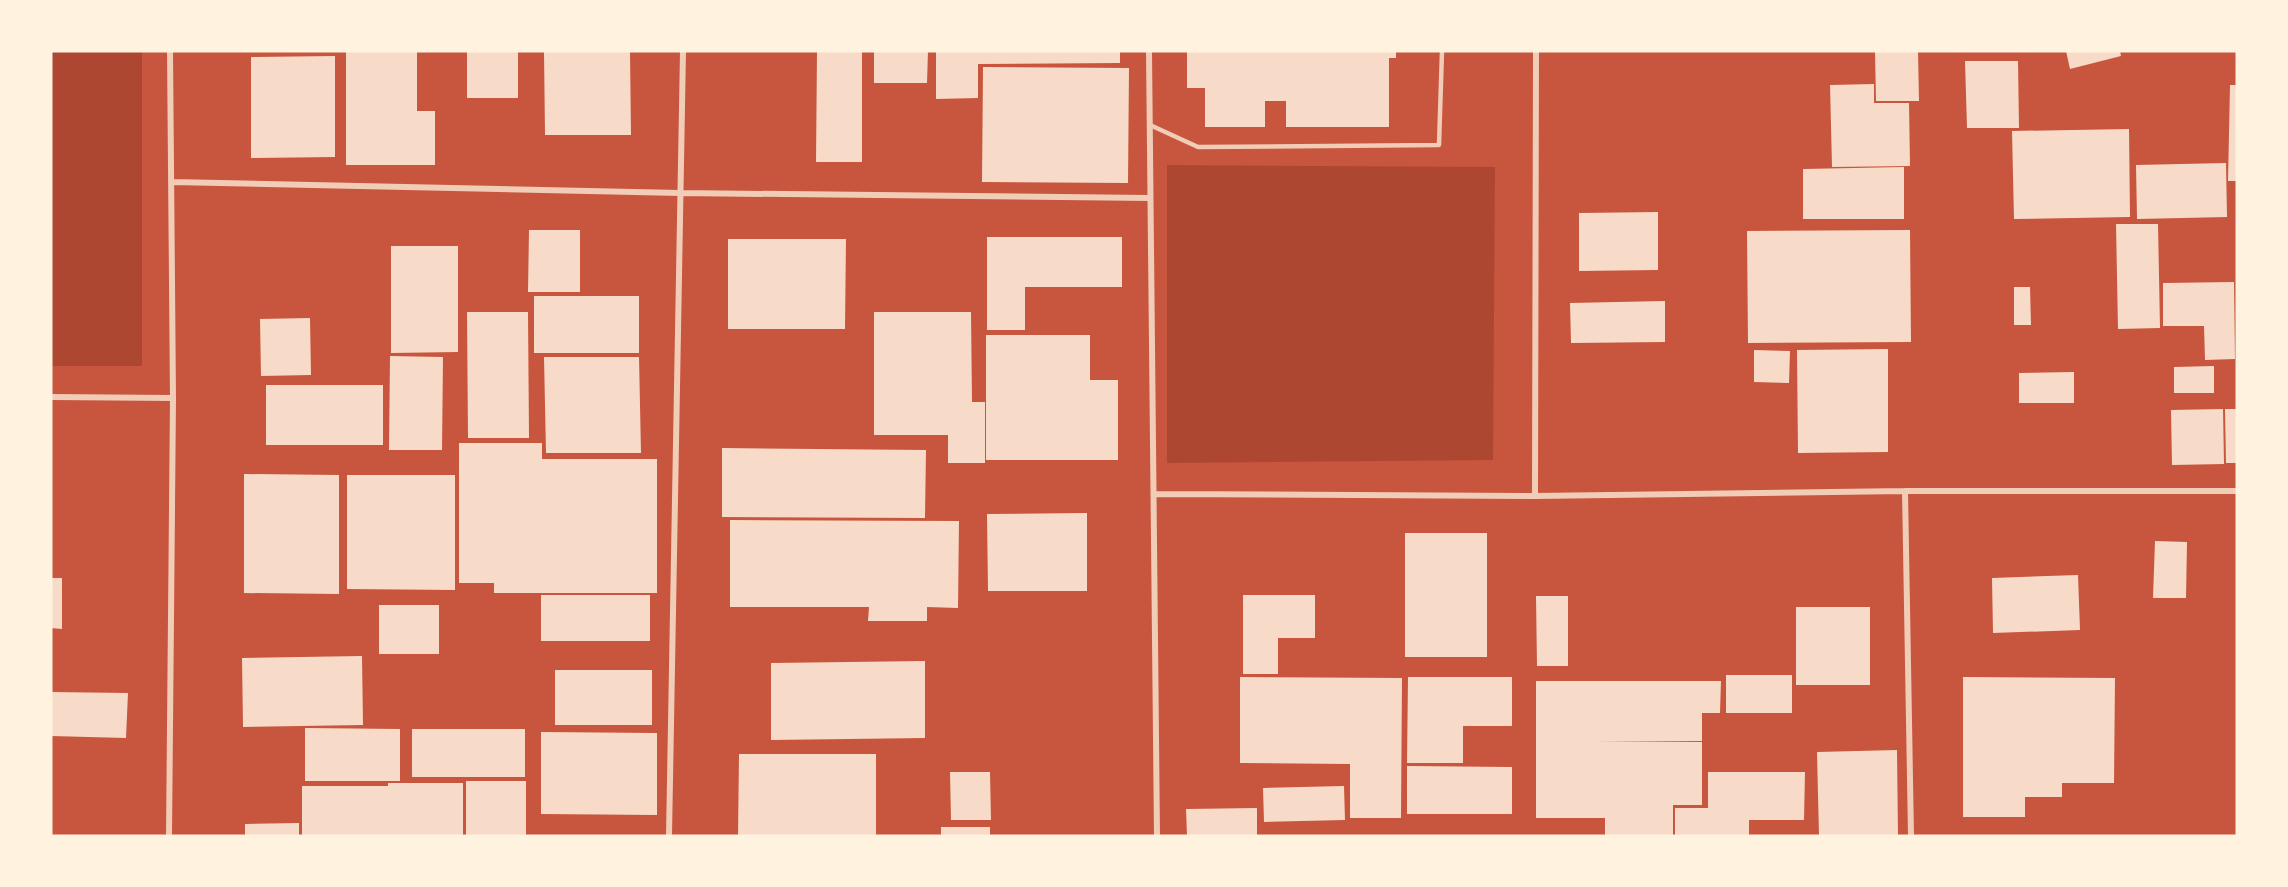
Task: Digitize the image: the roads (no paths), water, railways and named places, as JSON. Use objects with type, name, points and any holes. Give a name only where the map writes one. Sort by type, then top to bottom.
[{"type":"street","points":[[169,836],[173,398],[170,51]]},
{"type":"street","points":[[669,836],[683,51]]},
{"type":"street","points":[[1149,51],[1157,836]]},
{"type":"street","points":[[1535,496],[1536,51]]},
{"type":"street","points":[[172,182],[680,193],[1150,198]]},
{"type":"street","points":[[51,397],[173,398]]},
{"type":"street","points":[[1905,491],[1911,836]]},
{"type":"street","points":[[1154,495],[1535,496],[1905,491],[2237,491]]},
{"type":"lane","points":[[1150,125],[1197,147],[1439,145],[1442,51]]}]
